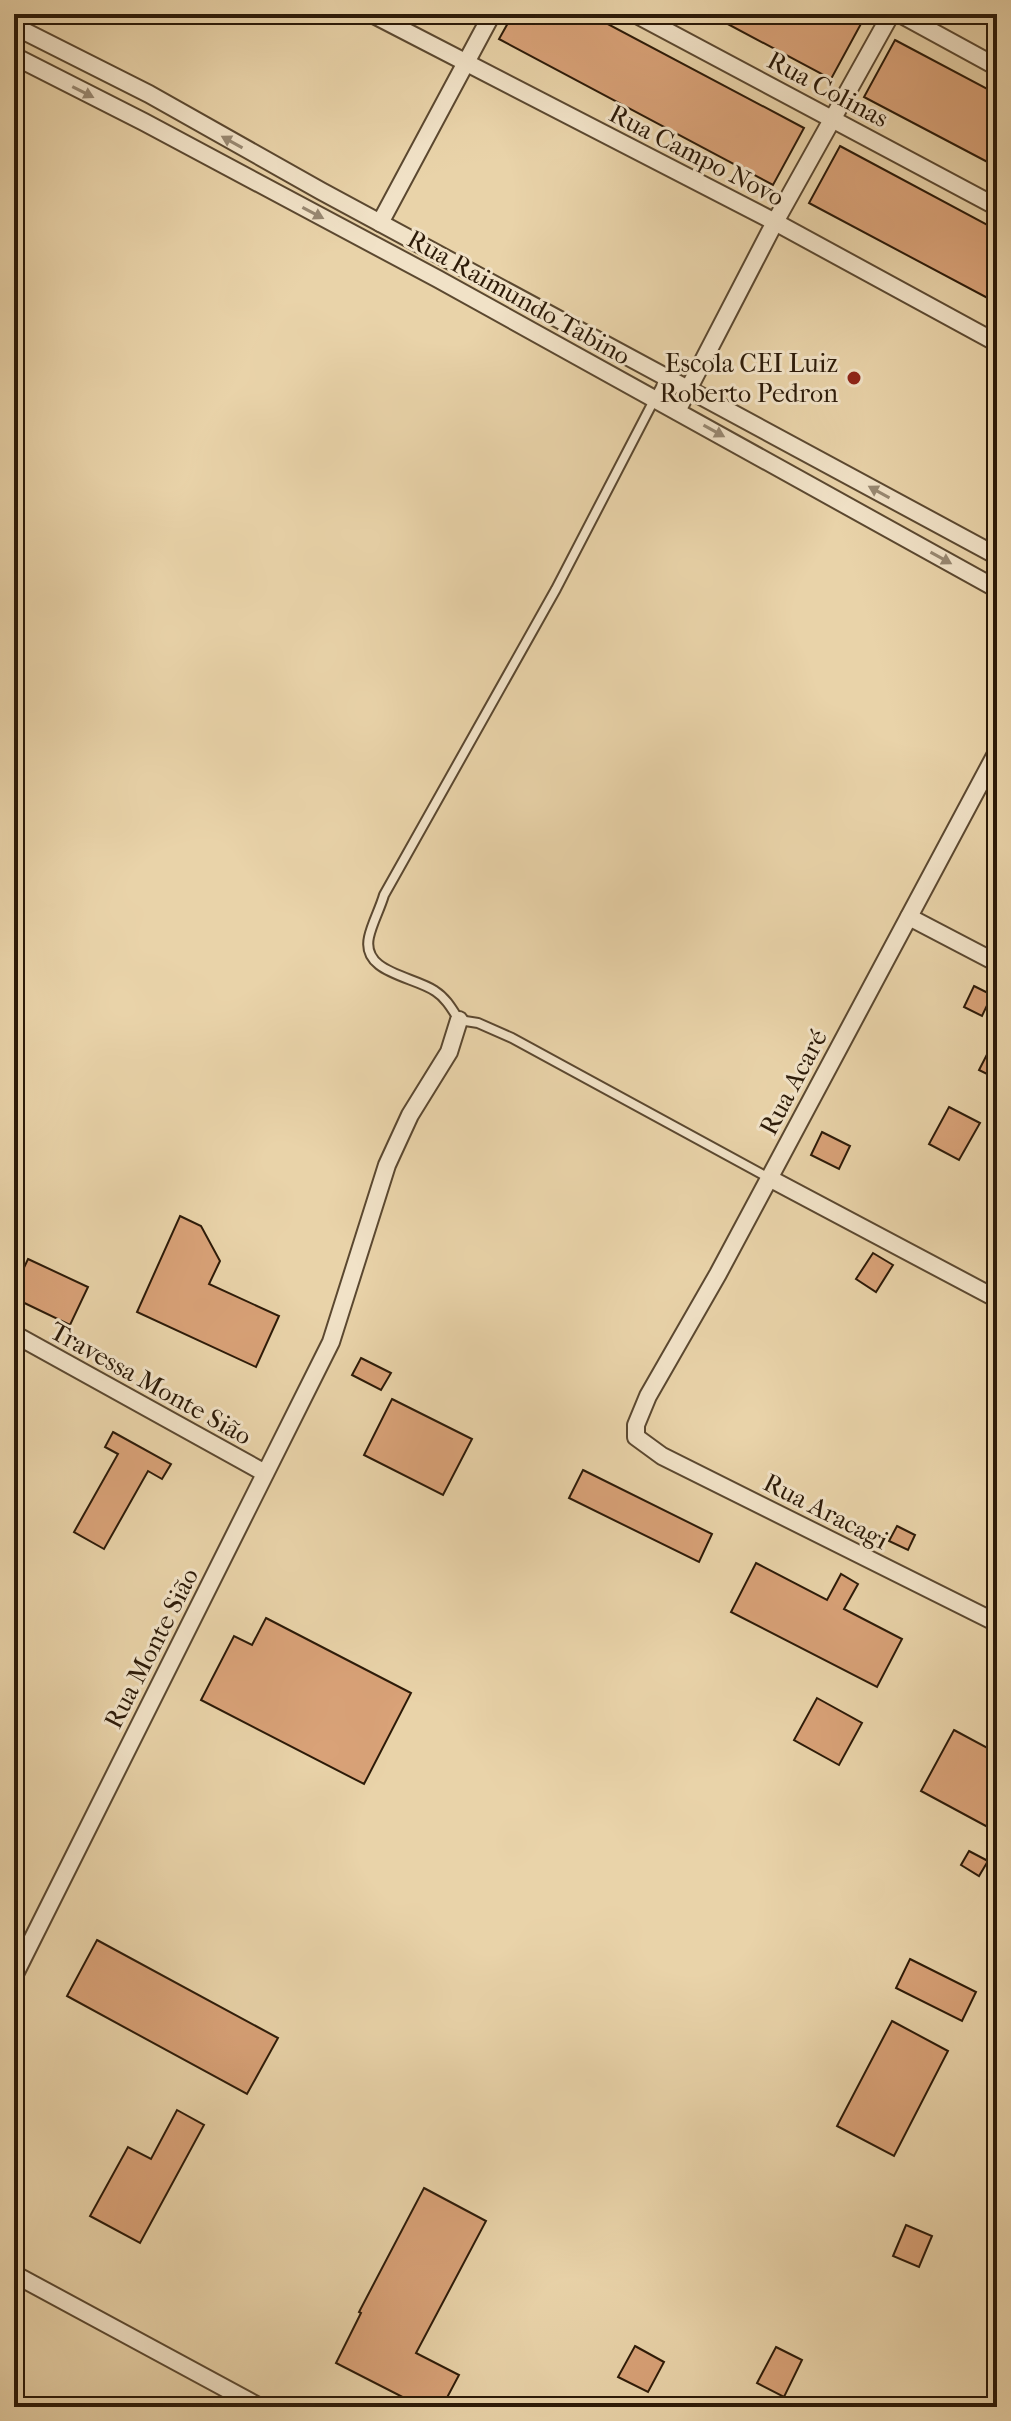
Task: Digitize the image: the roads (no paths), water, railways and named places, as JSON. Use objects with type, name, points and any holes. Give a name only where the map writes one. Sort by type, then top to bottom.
[{"type":"street","name":"Rua Campo Novo","points":[[372,14],[775,222],[997,343]]},
{"type":"street","points":[[380,223],[492,14]]},
{"type":"street","name":"Rua Colinas","points":[[635,14],[997,207]]},
{"type":"street","points":[[677,411],[775,222],[891,14]]},
{"type":"street","points":[[900,14],[997,67]]},
{"type":"street","name":"Rua Raimundo Tabino","points":[[14,26],[149,94],[380,223],[997,556]]},
{"type":"street","name":"Rua Raimundo Tabino","points":[[14,56],[438,279],[997,589]]},
{"type":"street","name":"Rua Acaré","points":[[636,1437],[636,1425],[648,1396],[718,1274],[997,752]]},
{"type":"street","points":[[909,917],[997,963]]},
{"type":"street","name":"Rua Monte Sião","points":[[14,1976],[331,1342],[387,1165],[410,1115],[449,1052],[459,1020]]},
{"type":"street","points":[[769,1178],[997,1299]]},
{"type":"street","name":"Travessa Monte Sião","points":[[14,1334],[265,1473]]},
{"type":"street","name":"Rua Aracagi","points":[[636,1437],[662,1456],[997,1623]]},
{"type":"street","points":[[14,2274],[260,2407]]},
{"type":"lane","points":[[667,376],[556,589],[384,895],[369,939],[370,956],[379,966],[432,989],[445,998],[459,1020],[478,1023],[512,1038],[769,1178]]},
{"type":"place","name":"Escola CEI Luiz Roberto Pedron","points":[[854,378]]}]
